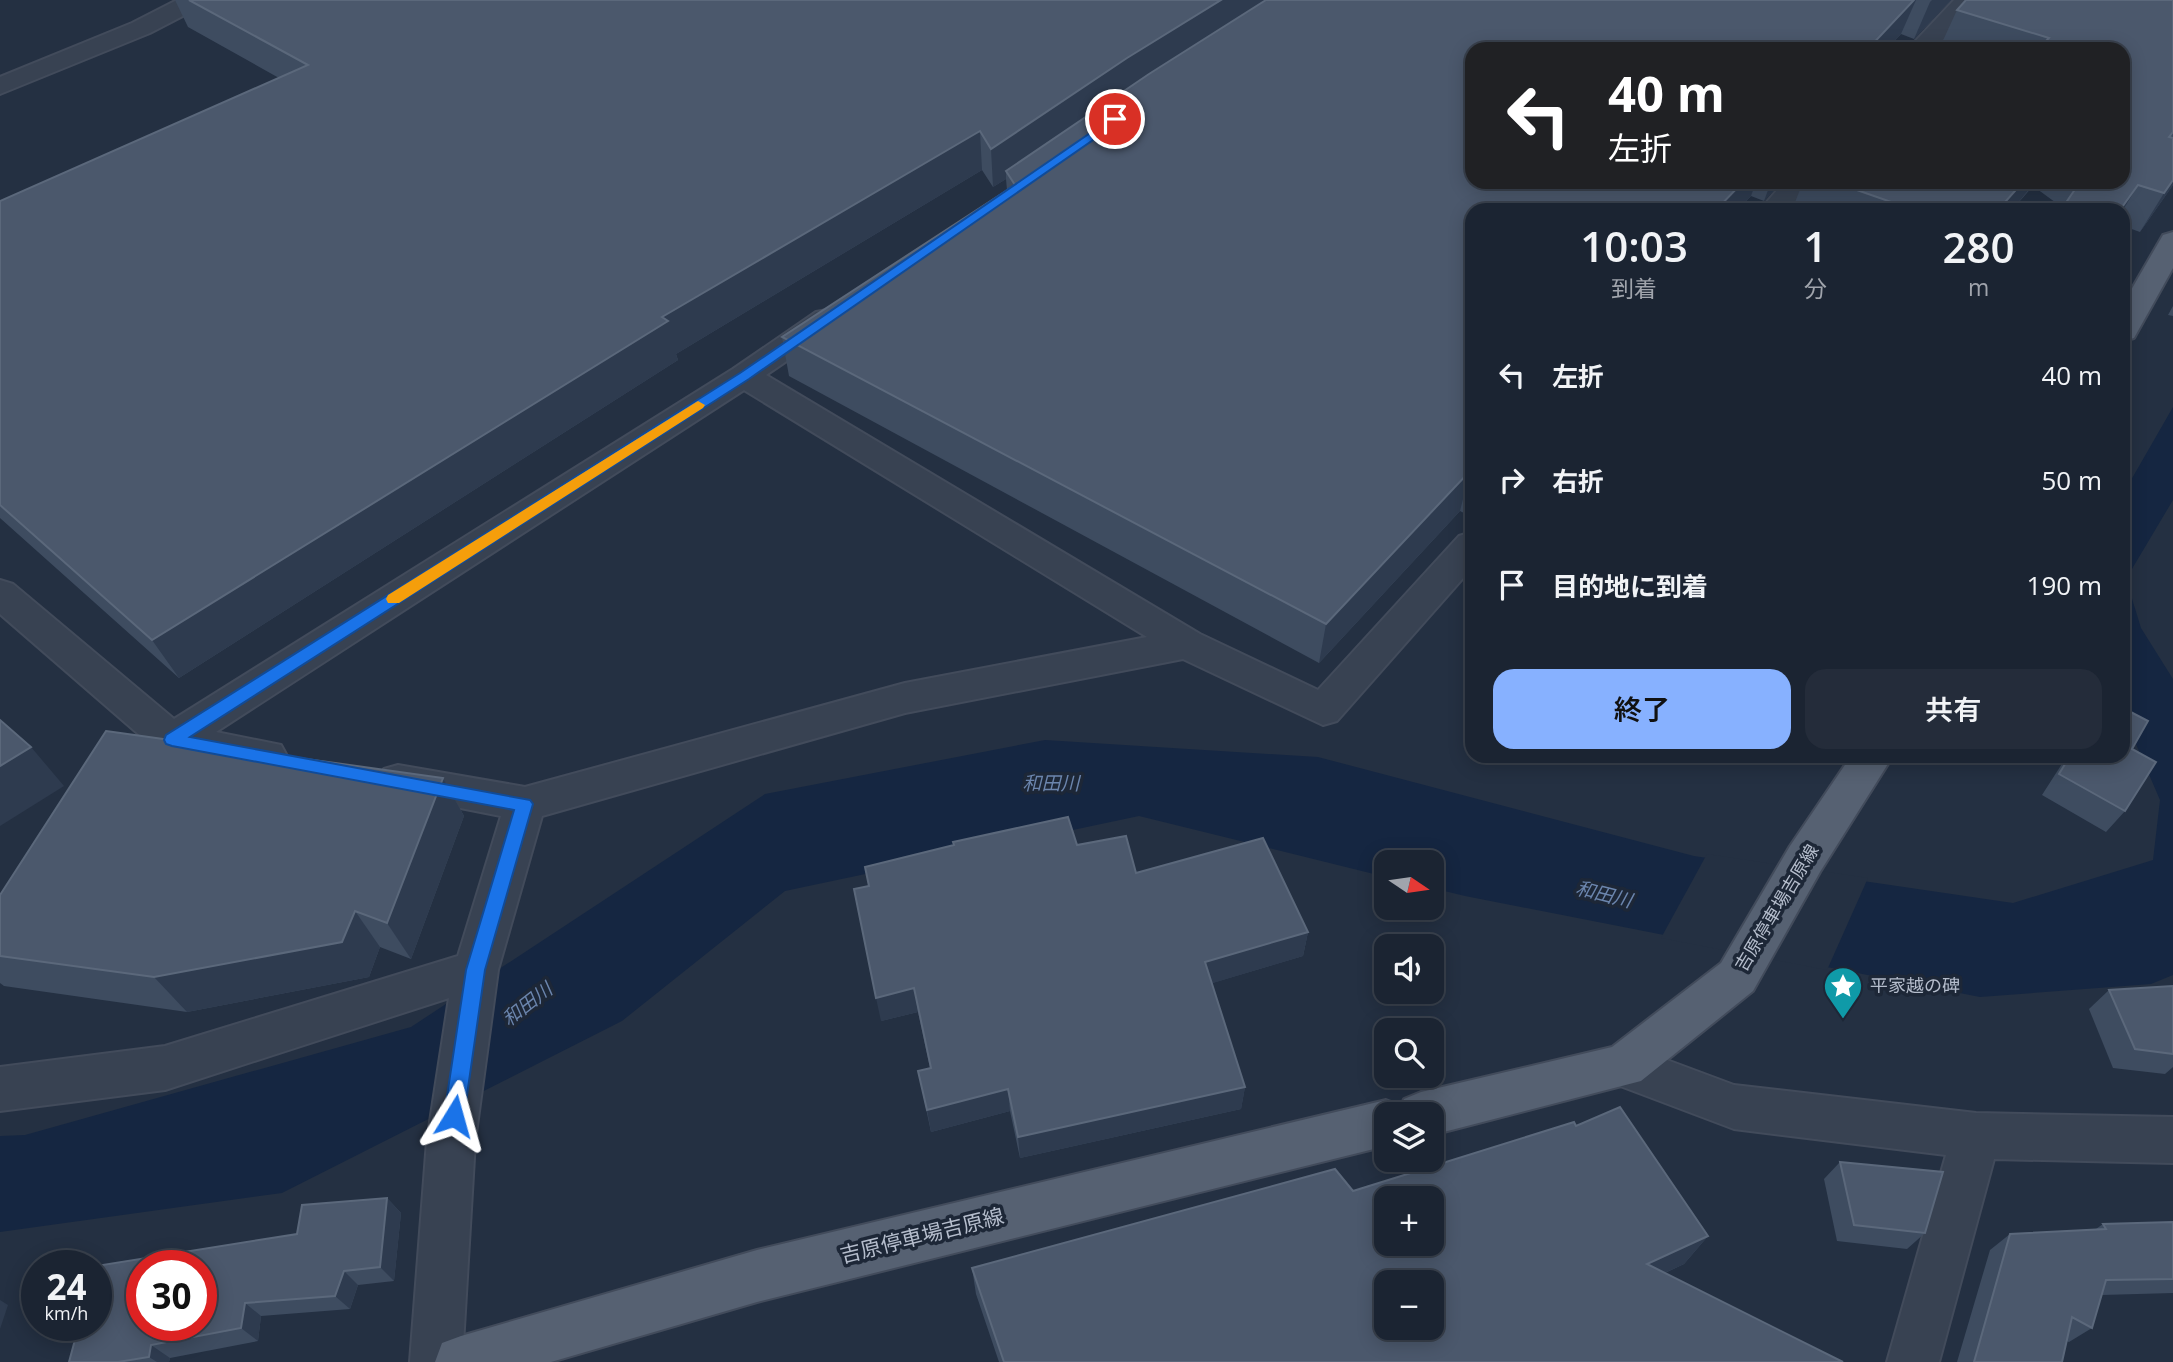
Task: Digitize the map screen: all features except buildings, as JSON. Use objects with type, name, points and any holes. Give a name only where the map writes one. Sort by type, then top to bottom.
[{"type":"main road","points":[[2130,318],[2173,241]]},
{"type":"main road","name":"吉原停車場吉原線","points":[[1444,1109],[1624,1066],[1737,977],[1805,859],[1868,763]]},
{"type":"main road","name":"吉原停車場吉原線","points":[[461,1362],[757,1276],[1374,1126]]},
{"type":"street","points":[[0,86],[141,28],[195,0]]},
{"type":"street","points":[[1928,42],[1966,0]]},
{"type":"street","points":[[1780,203],[1793,189]]},
{"type":"street","points":[[172,740],[744,376],[857,298]]},
{"type":"street","points":[[744,376],[1187,644],[1323,710],[1465,553]]},
{"type":"street","points":[[0,593],[172,740],[293,761]]},
{"type":"street","points":[[361,774],[524,804],[905,698],[1187,644]]},
{"type":"street","points":[[436,1362],[451,1141],[475,970],[524,804]]},
{"type":"street","points":[[0,1089],[165,1068],[475,970]]},
{"type":"street","points":[[1624,1066],[1734,1107],[1976,1136],[2173,1140]]},
{"type":"street","points":[[1913,1362],[1976,1136]]},
{"type":"water","points":[[2173,407],[2173,500],[2130,572],[2130,482]]},
{"type":"water","name":"和田川","points":[[2130,592],[2141,628],[2173,679],[2173,975],[2151,984],[1980,997],[1444,891],[1444,850],[1374,850],[1374,874],[1139,816],[785,891],[622,1021],[282,1193],[0,1232],[0,1136],[25,1135],[411,1027],[765,794],[1045,740],[1318,757],[1694,856],[2013,903],[2153,860],[2160,800],[2130,730]]},
{"type":"pier","points":[[1707,854],[1868,878],[1827,970],[1661,938]]},
{"type":"slow traffic","points":[[393,599],[698,405]]},
{"type":"place","name":"平家越の碑","points":[[1843,1020]]},
{"type":"route","points":[[454,1116],[475,970],[524,804],[172,740],[744,376],[1115,119]]}]
